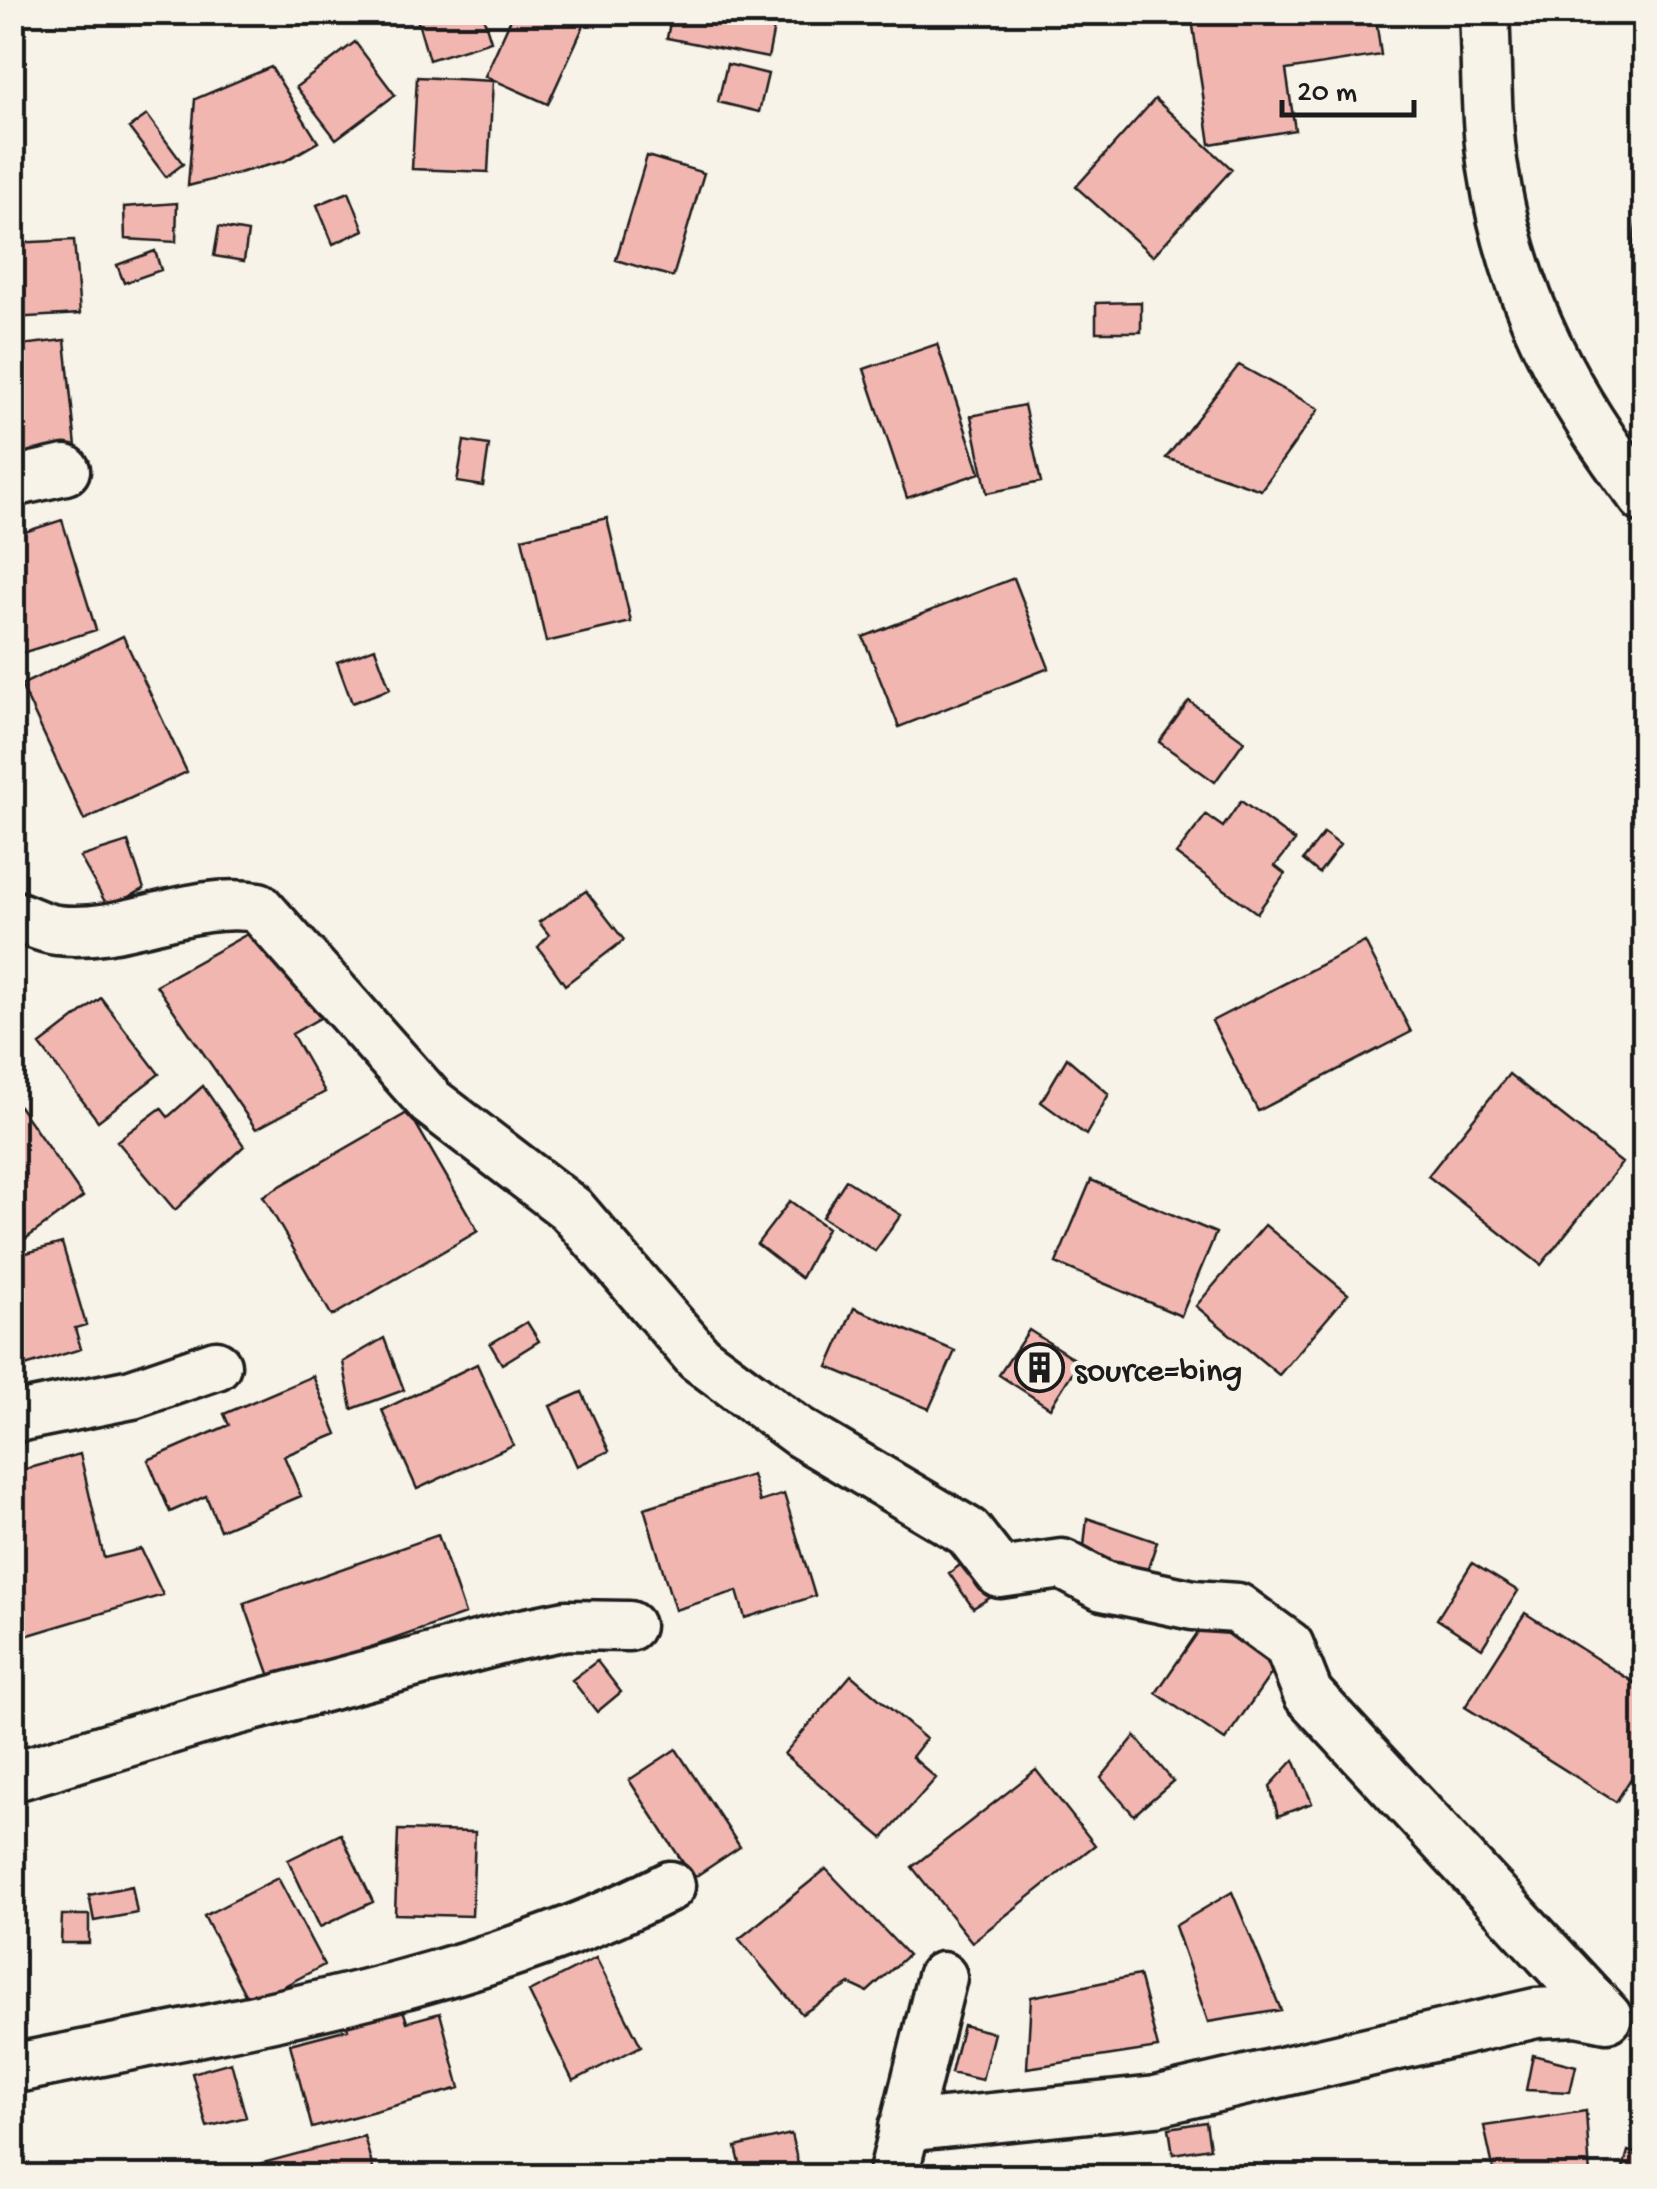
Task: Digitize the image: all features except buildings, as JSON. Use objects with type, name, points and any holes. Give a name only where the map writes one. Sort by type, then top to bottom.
[{"type":"street","points":[[1484,12],[1494,173],[1516,268],[1556,371],[1603,445],[1644,498]]},
{"type":"street","points":[[12,482],[65,470]]},
{"type":"street","points":[[12,914],[56,930],[122,925],[180,909],[229,902],[258,907],[431,1102],[572,1209],[699,1358],[799,1432],[968,1532],[1000,1573],[1062,1564],[1103,1586],[1193,1605],[1237,1608],[1289,1646],[1308,1694],[1608,2017],[1577,2011],[1536,2013],[1156,2101],[904,2127]]},
{"type":"street","points":[[12,1418],[132,1394],[216,1366]]},
{"type":"street","points":[[12,1777],[200,1720],[518,1634],[566,1625],[628,1626]]},
{"type":"street","points":[[12,2069],[233,2022],[517,1951],[613,1915],[670,1886]]},
{"type":"street","points":[[893,2176],[942,1977]]},
{"type":"place","name":"source=bing","points":[[1039,1368]]}]
